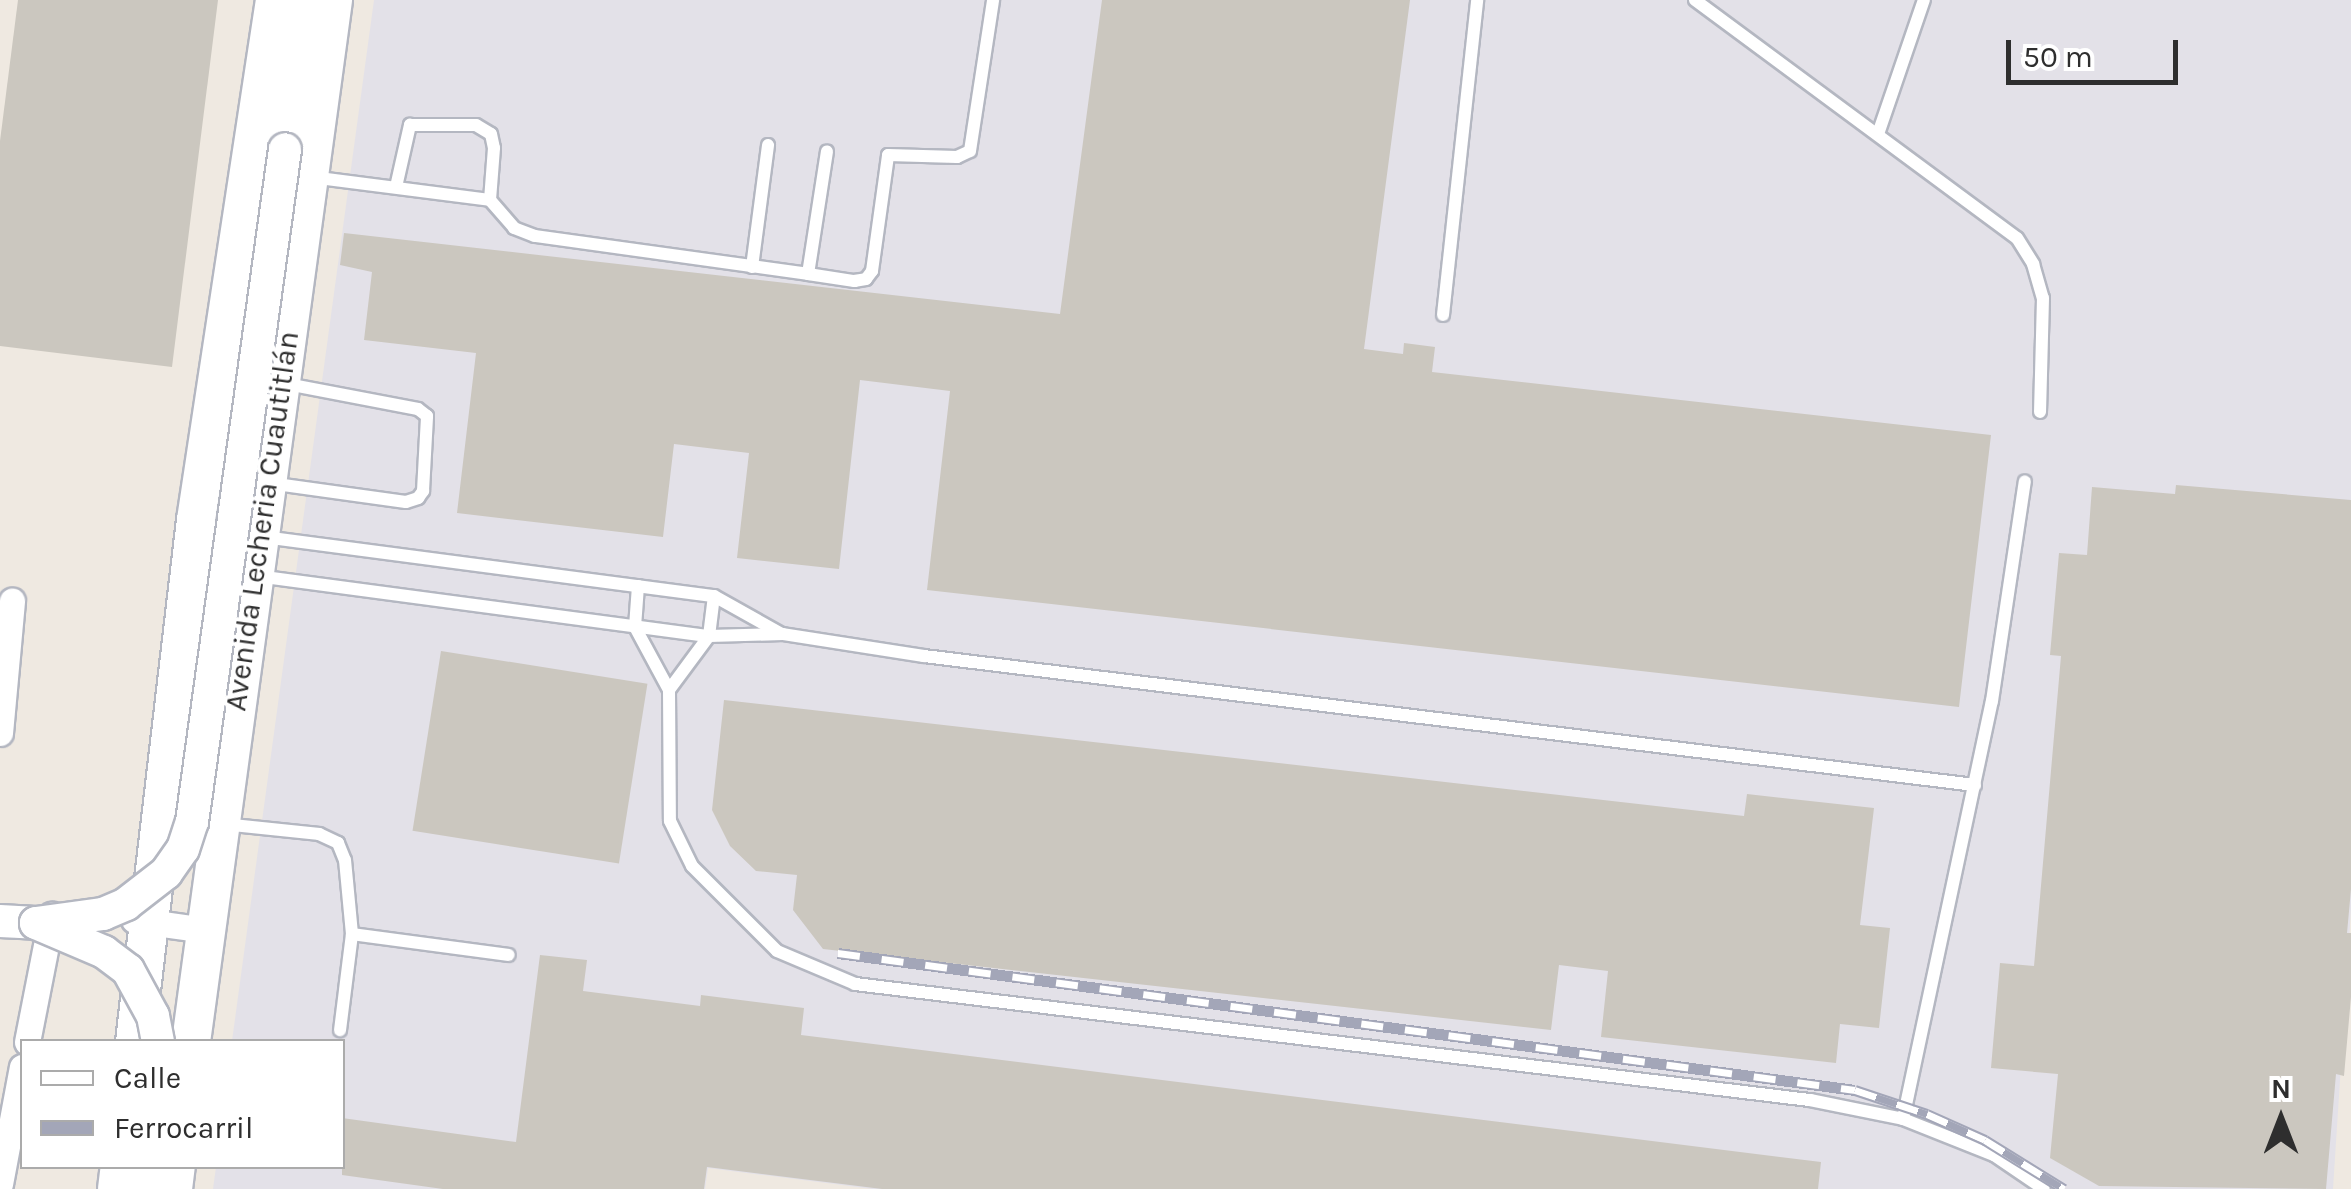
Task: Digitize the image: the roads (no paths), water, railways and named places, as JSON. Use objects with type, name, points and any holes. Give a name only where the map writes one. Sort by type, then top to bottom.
[{"type":"main road","name":"Avenida Lecheria Cuautitlán","points":[[134,1039],[196,520],[275,0]]},
{"type":"main road","name":"Avenida Lecheria Cuautitlán","points":[[191,1039],[281,383],[297,163],[333,0]]},
{"type":"main road","points":[[141,989],[169,982],[197,992]]},
{"type":"street","points":[[0,920],[103,914],[126,904],[166,873],[188,836],[297,163],[306,0]]},
{"type":"street","points":[[0,733],[12,602]]},
{"type":"street","points":[[0,905],[44,917],[148,922],[206,930]]},
{"type":"street","points":[[27,1039],[44,917]]},
{"type":"street","points":[[44,917],[128,970],[153,1016],[157,1039]]},
{"type":"street","points":[[0,1184],[20,1078]]},
{"type":"lane","points":[[297,163],[396,187],[490,200],[514,228],[535,236],[854,281],[866,279],[872,271],[888,156],[957,157],[970,151],[975,141],[994,0]]},
{"type":"lane","points":[[1443,315],[1477,0]]},
{"type":"lane","points":[[1694,0],[2017,238],[2033,264],[2043,298],[2040,412]]},
{"type":"lane","points":[[1878,134],[1924,0]]},
{"type":"lane","points":[[396,187],[410,125],[476,125],[491,134],[494,148],[490,200]]},
{"type":"lane","points":[[752,267],[768,146]]},
{"type":"lane","points":[[808,274],[827,151]]},
{"type":"lane","points":[[266,482],[406,502],[418,498],[422,490],[430,428],[427,416],[418,409],[281,383]]},
{"type":"lane","points":[[1903,1119],[1976,785],[2025,481]]},
{"type":"lane","points":[[258,537],[714,596],[783,634]]},
{"type":"lane","points":[[254,576],[709,636],[783,634],[924,656],[1976,785]]},
{"type":"lane","points":[[638,586],[635,627],[669,690],[670,821],[692,866],[777,951],[855,984],[1810,1100],[1903,1119],[1994,1154],[2044,1189]]},
{"type":"lane","points":[[669,690],[709,636],[714,596]]},
{"type":"lane","points":[[220,824],[319,834],[338,843],[345,860],[352,934],[340,1030]]},
{"type":"lane","points":[[352,934],[509,956]]},
{"type":"railway","points":[[838,953],[1855,1090],[1927,1114],[1985,1140],[2064,1189]]}]
